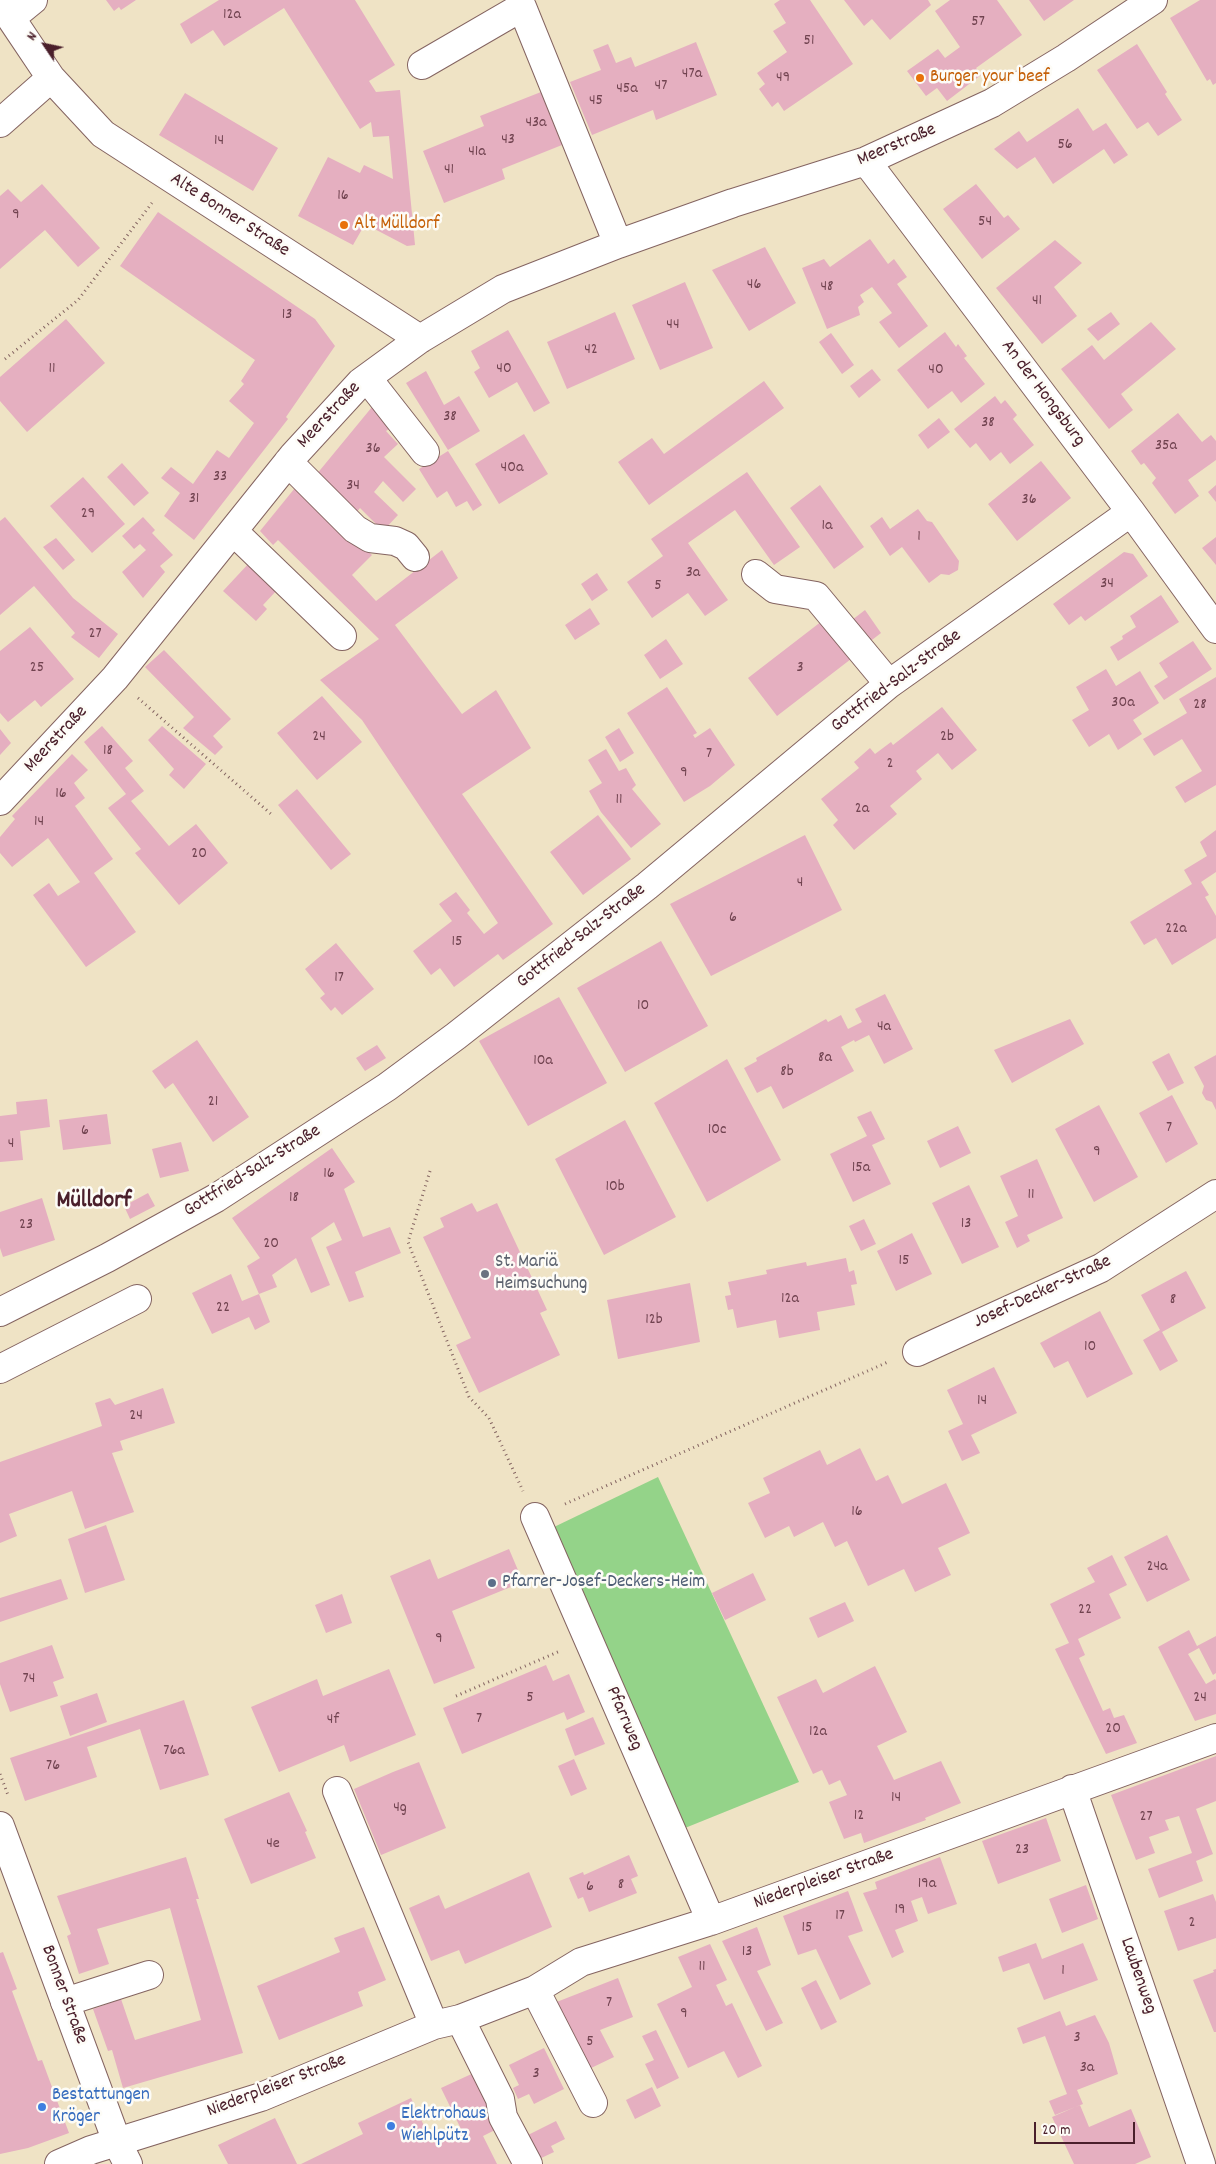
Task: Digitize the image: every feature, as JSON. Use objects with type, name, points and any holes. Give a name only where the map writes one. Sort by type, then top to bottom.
[{"type":"street","points":[[6,10],[33,0]]},
{"type":"street","name":"Meerstraße","points":[[0,801],[115,678],[288,462],[367,378],[420,339],[503,289],[618,244],[733,203],[866,161],[992,103],[1066,58],[1145,2]]},
{"type":"street","points":[[422,64],[522,7],[618,244]]},
{"type":"street","name":"Alte Bonner Straße","points":[[6,10],[51,78],[103,134],[420,339]]},
{"type":"street","points":[[0,123],[51,78]]},
{"type":"street","name":"An der Hongsburg","points":[[866,161],[1131,512],[1216,629]]},
{"type":"street","points":[[367,378],[425,452]]},
{"type":"street","points":[[288,462],[355,529],[370,538],[396,541],[406,546],[416,557]]},
{"type":"street","name":"Gottfried-Salz-Straße","points":[[0,1312],[107,1258],[216,1198],[387,1087],[456,1036],[647,886],[889,684],[1131,512]]},
{"type":"street","points":[[233,531],[342,636]]},
{"type":"street","points":[[756,574],[775,589],[816,596],[889,684]]},
{"type":"street","name":"Josef-Decker-Straße","points":[[917,1352],[1101,1268],[1216,1194]]},
{"type":"street","points":[[0,1369],[137,1299]]},
{"type":"street","name":"Pfarrweg","points":[[534,1517],[712,1921]]},
{"type":"street","name":"Niederpleiser Straße","points":[[59,2164],[91,2150],[123,2153],[434,2025],[460,2019],[535,1990],[580,1962],[712,1921],[1216,1738]]},
{"type":"street","name":"Laubenweg","points":[[1072,1789],[1201,2164]]},
{"type":"street","points":[[337,1790],[434,2025]]},
{"type":"street","name":"Bonner Straße","points":[[0,1826],[123,2153]]},
{"type":"street","points":[[66,2002],[149,1975]]},
{"type":"street","points":[[535,1990],[593,2103]]},
{"type":"street","points":[[460,2019],[500,2099],[503,2117],[528,2164]]},
{"type":"path","points":[[5,359],[78,300],[171,179]]},
{"type":"path","points":[[115,678],[271,814]]},
{"type":"path","points":[[430,1171],[408,1242],[469,1397],[489,1418],[534,1517],[879,1365],[917,1352]]},
{"type":"path","points":[[456,1696],[588,1639]]},
{"type":"green space","points":[[658,1477],[799,1782],[685,1828],[554,1527]]},
{"type":"building","points":[[106,0],[136,0],[121,10],[119,7],[114,11]]},
{"type":"building","points":[[219,0],[355,0],[395,65],[369,81],[376,92],[400,90],[415,245],[407,246],[365,224],[353,245],[298,216],[328,157],[360,173],[364,165],[393,179],[389,136],[373,137],[371,122],[360,129],[284,8],[224,46],[213,30],[191,44],[180,24]]},
{"type":"building","points":[[780,0],[810,0],[853,64],[784,111],[778,102],[772,107],[759,89],[765,84],[757,73],[787,52],[773,31],[786,23],[774,4]]},
{"type":"building","points":[[844,0],[928,0],[931,5],[890,40],[872,19],[864,26]]},
{"type":"building","points":[[950,0],[997,0],[1022,35],[976,68],[981,75],[947,101],[937,88],[926,96],[907,71],[938,49],[945,58],[960,47],[935,11]]},
{"type":"building","points":[[1029,0],[1074,0],[1044,21]]},
{"type":"building","points":[[1200,0],[1216,0],[1216,83],[1213,85],[1210,79],[1207,81],[1170,18]]},
{"type":"building","points":[[696,42],[717,95],[656,120],[653,110],[592,135],[570,82],[601,70],[593,50],[608,44],[616,63],[631,57],[635,67]]},
{"type":"building","points":[[1137,44],[1182,120],[1158,136],[1148,122],[1137,129],[1097,70]]},
{"type":"building","points":[[541,92],[562,145],[502,169],[505,179],[444,203],[423,151],[484,126],[480,116]]},
{"type":"building","points":[[185,93],[278,148],[253,191],[159,135]]},
{"type":"building","points":[[1078,108],[1093,131],[1106,123],[1128,155],[1114,164],[1104,149],[1053,184],[1035,157],[1017,169],[994,149],[1019,131],[1027,142]]},
{"type":"building","points":[[42,184],[100,248],[78,267],[45,230],[0,269],[0,196],[8,189],[21,202]]},
{"type":"building","points":[[976,184],[1004,218],[1008,215],[1020,229],[982,259],[943,209]]},
{"type":"building","points":[[158,212],[315,319],[335,346],[286,417],[288,419],[194,540],[164,516],[180,493],[161,478],[171,467],[193,484],[217,450],[229,458],[254,423],[229,401],[244,384],[241,381],[255,360],[120,266]]},
{"type":"building","points":[[870,239],[888,264],[894,259],[907,277],[897,284],[928,326],[899,348],[879,322],[892,313],[872,287],[860,295],[864,302],[858,307],[860,315],[827,329],[802,268],[824,259],[830,267]]},
{"type":"building","points":[[1055,240],[1082,263],[1054,287],[1077,316],[1042,344],[996,288]]},
{"type":"building","points":[[765,247],[796,303],[749,331],[712,270]]},
{"type":"building","points":[[685,282],[713,348],[660,370],[632,305]]},
{"type":"building","points":[[615,312],[635,359],[567,389],[547,342]]},
{"type":"building","points":[[1111,312],[1120,324],[1098,341],[1087,329]]},
{"type":"building","points":[[66,319],[105,363],[27,432],[0,401],[0,377]]},
{"type":"building","points":[[1151,322],[1176,349],[1121,394],[1133,410],[1109,429],[1061,369],[1092,345],[1104,360]]},
{"type":"building","points":[[508,330],[550,403],[534,412],[517,382],[489,398],[474,372],[480,368],[471,351]]},
{"type":"building","points":[[945,332],[956,347],[958,344],[967,356],[964,358],[985,384],[961,403],[952,391],[928,409],[897,370]]},
{"type":"building","points":[[831,333],[854,365],[842,374],[819,342]]},
{"type":"building","points":[[872,369],[881,380],[859,398],[850,386]]},
{"type":"building","points":[[426,371],[444,405],[459,396],[480,431],[448,450],[406,383]]},
{"type":"building","points":[[764,381],[784,408],[649,505],[618,462],[652,438],[664,454]]},
{"type":"building","points":[[995,396],[1001,404],[1005,400],[1017,415],[1013,419],[1034,445],[1010,464],[1001,452],[990,461],[976,443],[970,448],[954,429]]},
{"type":"building","points":[[372,407],[392,427],[386,431],[398,444],[384,457],[416,489],[403,502],[383,481],[374,492],[398,515],[383,531],[360,508],[355,514],[316,475]]},
{"type":"building","points":[[1178,413],[1202,442],[1211,435],[1216,441],[1216,460],[1188,480],[1199,496],[1175,514],[1152,483],[1156,478],[1144,463],[1141,465],[1131,451]]},
{"type":"building","points":[[939,418],[950,432],[928,449],[918,435]]},
{"type":"building","points":[[524,434],[548,474],[499,504],[475,464]]},
{"type":"building","points":[[448,451],[482,505],[473,511],[467,501],[456,507],[447,491],[437,498],[419,469]]},
{"type":"building","points":[[1041,461],[1071,498],[1017,541],[988,504]]},
{"type":"building","points":[[122,463],[149,493],[134,506],[107,477]]},
{"type":"building","points":[[747,472],[800,547],[774,565],[735,510],[688,543],[728,600],[705,616],[688,593],[652,618],[627,582],[663,556],[651,539]]},
{"type":"building","points":[[83,477],[125,524],[92,553],[50,506]]},
{"type":"building","points":[[299,483],[372,555],[352,575],[376,601],[442,550],[458,578],[395,625],[462,714],[496,690],[531,748],[462,794],[553,924],[503,960],[498,954],[454,987],[440,968],[431,975],[413,951],[452,921],[439,904],[456,892],[470,910],[467,913],[484,934],[498,923],[362,720],[320,680],[379,639],[278,540],[273,545],[260,531]]},
{"type":"building","points":[[820,485],[864,547],[834,569],[790,508]]},
{"type":"building","points":[[1216,485],[1216,502],[1208,492]]},
{"type":"building","points":[[918,509],[927,521],[932,522],[959,561],[958,570],[949,575],[941,574],[929,583],[902,547],[890,556],[870,526],[882,517],[890,529]]},
{"type":"building","points":[[5,517],[73,598],[118,634],[99,658],[71,637],[75,633],[34,586],[0,615],[0,521]]},
{"type":"building","points":[[143,517],[155,530],[152,533],[173,555],[160,566],[165,572],[143,598],[122,572],[146,550],[140,544],[134,549],[122,536]]},
{"type":"building","points":[[1216,537],[1216,565],[1202,548]]},
{"type":"building","points":[[56,538],[75,560],[63,570],[43,547]]},
{"type":"building","points":[[1124,552],[1133,554],[1148,576],[1085,621],[1081,616],[1069,625],[1053,604]]},
{"type":"building","points":[[250,562],[278,589],[263,605],[267,609],[256,621],[223,591]]},
{"type":"building","points":[[597,573],[608,590],[592,601],[581,584]]},
{"type":"building","points":[[1161,595],[1179,622],[1118,661],[1110,647],[1123,639],[1122,636],[1136,627],[1130,616]]},
{"type":"building","points":[[590,608],[600,624],[575,640],[565,625]]},
{"type":"building","points":[[865,610],[881,633],[868,643],[852,620]]},
{"type":"building","points":[[822,621],[851,659],[777,716],[748,678]]},
{"type":"building","points":[[30,627],[74,679],[41,707],[35,700],[8,722],[0,713],[0,651]]},
{"type":"building","points":[[666,639],[683,664],[660,679],[644,655]]},
{"type":"building","points":[[1193,641],[1212,669],[1164,700],[1154,686],[1168,677],[1159,663]]},
{"type":"building","points":[[164,650],[231,719],[213,736],[223,747],[215,755],[183,728],[194,717],[145,667]]},
{"type":"building","points":[[1106,669],[1116,686],[1140,671],[1159,703],[1133,720],[1142,734],[1118,750],[1109,734],[1089,747],[1072,720],[1089,710],[1076,687]]},
{"type":"building","points":[[1216,677],[1216,785],[1185,803],[1175,787],[1202,771],[1182,739],[1154,756],[1143,739],[1187,713],[1179,699]]},
{"type":"building","points":[[667,687],[697,733],[693,735],[695,738],[710,728],[735,765],[710,786],[684,802],[627,713]]},
{"type":"building","points":[[322,696],[362,742],[317,780],[277,733]]},
{"type":"building","points":[[942,707],[977,750],[952,770],[938,753],[916,771],[922,779],[890,806],[897,814],[854,850],[833,825],[838,820],[821,799],[859,768],[854,762],[870,748],[875,754],[891,742],[893,745]]},
{"type":"building","points":[[102,726],[133,761],[125,768],[144,791],[131,801],[169,846],[196,824],[228,863],[179,905],[135,853],[141,849],[108,808],[126,794],[84,742]]},
{"type":"building","points":[[162,726],[206,764],[184,789],[169,775],[174,769],[148,740]]},
{"type":"building","points":[[619,728],[634,753],[620,762],[605,737]]},
{"type":"building","points":[[0,729],[11,743],[0,755]]},
{"type":"building","points":[[606,749],[619,771],[626,768],[636,785],[632,789],[661,824],[631,848],[601,812],[589,791],[602,783],[588,760]]},
{"type":"building","points":[[72,754],[88,770],[74,783],[85,798],[75,806],[113,859],[94,873],[136,932],[86,967],[33,895],[49,883],[58,896],[80,882],[48,838],[12,867],[0,853],[0,837],[15,819],[12,816]]},
{"type":"building","points":[[297,789],[351,854],[331,870],[278,805]]},
{"type":"building","points":[[598,815],[631,859],[583,895],[550,852]]},
{"type":"building","points":[[1216,830],[1216,872],[1201,882],[1209,895],[1205,897],[1216,916],[1216,938],[1172,965],[1156,938],[1144,945],[1130,922],[1192,884],[1184,870],[1207,856],[1200,842]]},
{"type":"building","points":[[805,835],[842,910],[711,976],[670,904]]},
{"type":"building","points":[[661,941],[708,1026],[625,1072],[577,988]]},
{"type":"building","points":[[336,943],[374,989],[342,1015],[335,1007],[331,1011],[320,998],[325,994],[305,969]]},
{"type":"building","points":[[885,994],[913,1049],[884,1064],[869,1035],[841,1047],[854,1071],[783,1109],[771,1086],[757,1093],[744,1068],[757,1061],[756,1058],[826,1019],[828,1022],[841,1015],[848,1029],[862,1022],[855,1009]]},
{"type":"building","points":[[559,997],[607,1083],[528,1126],[479,1041]]},
{"type":"building","points":[[1070,1019],[1084,1044],[1012,1083],[994,1050]]},
{"type":"building","points":[[197,1040],[249,1117],[213,1142],[173,1083],[165,1089],[152,1071]]},
{"type":"building","points":[[377,1045],[386,1058],[365,1071],[356,1058]]},
{"type":"building","points":[[1169,1053],[1184,1083],[1168,1091],[1152,1062]]},
{"type":"building","points":[[1216,1055],[1216,1110],[1212,1102],[1206,1100],[1202,1093],[1204,1086],[1194,1067]]},
{"type":"building","points":[[727,1059],[781,1160],[707,1202],[654,1103]]},
{"type":"building","points":[[1172,1095],[1198,1144],[1166,1163],[1139,1113]]},
{"type":"building","points":[[47,1099],[50,1127],[20,1131],[23,1160],[0,1162],[0,1116],[17,1114],[16,1102]]},
{"type":"building","points":[[1099,1105],[1138,1177],[1094,1202],[1055,1129]]},
{"type":"building","points":[[871,1111],[885,1139],[872,1145],[891,1184],[853,1202],[830,1154],[867,1136],[857,1117]]},
{"type":"building","points":[[107,1114],[111,1144],[63,1150],[59,1120]]},
{"type":"building","points":[[625,1120],[676,1217],[604,1255],[555,1159]]},
{"type":"building","points":[[958,1126],[971,1153],[940,1168],[927,1141]]},
{"type":"building","points":[[181,1142],[189,1171],[160,1178],[152,1149]]},
{"type":"building","points":[[332,1148],[355,1182],[344,1189],[363,1237],[390,1227],[401,1253],[355,1272],[364,1297],[349,1302],[326,1247],[342,1240],[334,1222],[311,1238],[330,1285],[311,1293],[296,1258],[272,1275],[277,1287],[259,1294],[247,1266],[260,1258],[232,1218]]},
{"type":"building","points":[[1037,1159],[1063,1218],[1027,1235],[1030,1241],[1017,1248],[1005,1222],[1018,1216],[1000,1176]]},
{"type":"building","points":[[969,1185],[999,1247],[962,1264],[932,1203]]},
{"type":"building","points":[[148,1193],[155,1206],[130,1219],[124,1206]]},
{"type":"building","points":[[42,1198],[55,1240],[3,1257],[0,1248],[0,1212]]},
{"type":"building","name":"St. Mariä Heimsuchung","points":[[472,1203],[477,1212],[497,1203],[547,1310],[540,1313],[560,1355],[479,1393],[456,1345],[471,1338],[423,1237],[444,1227],[440,1218]]},
{"type":"building","points":[[864,1219],[876,1244],[861,1251],[849,1226]]},
{"type":"building","points":[[912,1233],[932,1274],[896,1291],[877,1251]]},
{"type":"building","points":[[846,1258],[849,1272],[854,1270],[857,1284],[851,1285],[855,1305],[817,1312],[820,1330],[779,1338],[776,1320],[737,1328],[733,1309],[728,1310],[725,1296],[731,1295],[728,1282],[767,1274],[766,1270],[806,1262],[807,1266]]},
{"type":"building","points":[[1186,1271],[1206,1308],[1162,1332],[1178,1361],[1160,1371],[1143,1340],[1160,1330],[1141,1295]]},
{"type":"building","points":[[231,1274],[242,1301],[259,1294],[270,1322],[255,1330],[249,1317],[212,1334],[192,1293]]},
{"type":"building","points":[[690,1283],[700,1342],[618,1359],[607,1300]]},
{"type":"building","points":[[1100,1311],[1133,1374],[1087,1398],[1068,1361],[1054,1368],[1040,1343]]},
{"type":"building","points":[[994,1367],[1017,1413],[971,1435],[980,1453],[962,1461],[948,1431],[963,1424],[947,1390]]},
{"type":"building","points":[[163,1388],[175,1423],[120,1441],[123,1450],[112,1453],[134,1512],[85,1529],[72,1491],[9,1514],[17,1536],[0,1543],[0,1462],[102,1426],[95,1403],[110,1398],[115,1405]]},
{"type":"building","points":[[860,1448],[876,1481],[888,1475],[902,1504],[946,1483],[970,1533],[938,1548],[951,1575],[915,1592],[904,1569],[868,1586],[847,1541],[835,1547],[823,1522],[794,1537],[789,1526],[765,1538],[748,1503],[770,1493],[763,1478],[820,1450],[827,1465]]},
{"type":"building","points":[[106,1525],[125,1580],[85,1593],[68,1539]]},
{"type":"building","points":[[1167,1535],[1190,1580],[1147,1602],[1124,1557]]},
{"type":"building","points":[[509,1549],[523,1582],[452,1611],[475,1668],[434,1684],[390,1576],[430,1559],[438,1579]]},
{"type":"building","points":[[1112,1555],[1127,1585],[1109,1594],[1121,1618],[1078,1639],[1085,1655],[1079,1658],[1103,1711],[1110,1708],[1114,1718],[1124,1715],[1137,1743],[1106,1754],[1055,1649],[1069,1643],[1050,1604],[1095,1582],[1087,1568]]},
{"type":"building","points":[[753,1573],[766,1600],[725,1620],[712,1593]]},
{"type":"building","points":[[61,1579],[68,1599],[0,1622],[0,1598]]},
{"type":"building","points":[[342,1594],[352,1623],[326,1633],[315,1605]]},
{"type":"building","points":[[845,1602],[854,1621],[818,1638],[809,1618]]},
{"type":"building","points":[[1189,1630],[1197,1646],[1216,1636],[1216,1673],[1213,1675],[1199,1648],[1188,1654],[1206,1684],[1215,1679],[1216,1681],[1216,1714],[1195,1721],[1158,1647]]},
{"type":"building","points":[[52,1645],[64,1678],[53,1682],[58,1696],[10,1712],[0,1684],[0,1663]]},
{"type":"building","points":[[546,1665],[553,1681],[569,1674],[585,1712],[567,1720],[564,1712],[462,1754],[443,1708]]},
{"type":"building","points":[[875,1666],[907,1732],[877,1746],[894,1780],[941,1761],[961,1803],[925,1818],[926,1820],[864,1843],[861,1833],[844,1839],[829,1802],[847,1795],[840,1780],[829,1785],[822,1770],[813,1774],[777,1697],[816,1679],[823,1693]]},
{"type":"building","points":[[389,1669],[416,1735],[350,1762],[344,1745],[279,1772],[251,1707],[317,1679],[323,1696]]},
{"type":"building","points":[[97,1693],[107,1722],[70,1736],[60,1706]]},
{"type":"building","points":[[184,1700],[209,1775],[160,1790],[140,1729],[87,1747],[97,1777],[25,1801],[10,1758]]},
{"type":"building","points":[[593,1717],[605,1744],[575,1756],[565,1729]]},
{"type":"building","points":[[1216,1756],[1216,1801],[1196,1809],[1213,1854],[1196,1861],[1203,1881],[1159,1898],[1148,1869],[1192,1853],[1179,1816],[1165,1820],[1169,1830],[1149,1837],[1155,1853],[1136,1860],[1111,1795]]},
{"type":"building","points":[[574,1759],[587,1789],[571,1796],[558,1766]]},
{"type":"building","points":[[419,1762],[446,1828],[381,1855],[354,1789]]},
{"type":"building","points":[[289,1792],[307,1831],[305,1832],[316,1858],[251,1884],[224,1819]]},
{"type":"building","points":[[1046,1818],[1061,1861],[998,1884],[982,1841]]},
{"type":"building","points":[[629,1855],[638,1876],[631,1879],[637,1893],[589,1912],[583,1897],[578,1899],[569,1878],[583,1872],[584,1875]]},
{"type":"building","points":[[186,1857],[199,1899],[196,1899],[243,2053],[123,2088],[112,2050],[108,2051],[93,2009],[121,1999],[135,2040],[201,2020],[170,1908],[97,1929],[109,1964],[79,1974],[67,1936],[71,1934],[57,1896]]},
{"type":"building","points":[[940,1857],[957,1904],[928,1914],[922,1897],[911,1901],[918,1921],[895,1930],[904,1952],[892,1958],[863,1893],[877,1889],[875,1882]]},
{"type":"building","points":[[529,1872],[552,1927],[465,1964],[459,1950],[431,1961],[409,1908],[439,1895],[445,1909]]},
{"type":"building","points":[[1086,1885],[1098,1919],[1062,1933],[1049,1899]]},
{"type":"building","points":[[848,1891],[863,1931],[848,1936],[871,1984],[840,2000],[816,1949],[798,1955],[783,1916]]},
{"type":"building","points":[[1213,1894],[1216,1902],[1216,1938],[1178,1951],[1164,1911]]},
{"type":"building","points":[[364,1927],[386,1980],[358,1992],[363,2006],[279,2040],[257,1986],[340,1952],[334,1938]]},
{"type":"building","points":[[757,1927],[771,1965],[757,1971],[783,2023],[766,2031],[722,1941]]},
{"type":"building","points":[[1036,1943],[1042,1959],[1083,1943],[1098,1980],[1044,2000],[1029,1963],[1003,1972],[998,1957]]},
{"type":"building","points":[[710,1944],[727,1980],[716,1985],[726,2006],[732,2003],[762,2066],[738,2078],[724,2051],[688,2068],[657,2004],[692,1987],[678,1957]]},
{"type":"building","points":[[3,1952],[17,1989],[12,1991],[38,2061],[42,2060],[69,2133],[28,2148],[0,2154],[0,1953]]},
{"type":"building","points":[[1216,1969],[1216,2032],[1214,2032],[1193,1980],[1214,1972],[1213,1970]]},
{"type":"building","points":[[618,1978],[633,2017],[600,2030],[614,2057],[587,2070],[554,2003]]},
{"type":"building","points":[[816,1980],[837,2022],[821,2030],[801,1988]]},
{"type":"building","points":[[1060,2011],[1066,2026],[1095,2015],[1109,2043],[1118,2074],[1077,2090],[1083,2104],[1055,2115],[1049,2101],[1067,2094],[1045,2036],[1023,2044],[1017,2028]]},
{"type":"building","points":[[656,2030],[679,2078],[657,2089],[645,2064],[654,2060],[642,2036]]},
{"type":"building","points":[[544,2048],[564,2089],[534,2104],[529,2094],[518,2099],[513,2088],[519,2085],[509,2065]]},
{"type":"building","points":[[478,2071],[501,2127],[483,2136],[497,2164],[301,2164],[363,2134],[358,2123],[411,2098],[432,2143],[461,2129],[441,2088]]},
{"type":"building","points":[[652,2087],[661,2106],[635,2119],[626,2100]]},
{"type":"building","points":[[1080,2105],[1089,2127],[1131,2109],[1151,2157],[1135,2164],[1074,2164],[1052,2117]]},
{"type":"building","points":[[275,2118],[297,2164],[228,2164],[218,2145]]},
{"type":"building","points":[[556,2121],[565,2139],[551,2146],[554,2152],[537,2160],[526,2136]]},
{"type":"place","name":"Burger your beef","points":[[920,78]]},
{"type":"place","name":"Alt Mülldorf","points":[[344,225]]},
{"type":"place","name":"St. Mariä Heimsuchung","points":[[485,1274]]},
{"type":"place","name":"Pfarrer-Josef-Deckers-Heim","points":[[492,1583]]},
{"type":"place","name":"Bestattungen Kröger","points":[[42,2107]]},
{"type":"place","name":"Elektrohaus Wiehlpütz","points":[[391,2126]]},
{"type":"district","name":"Mülldorf","points":[[94,1203]]}]
